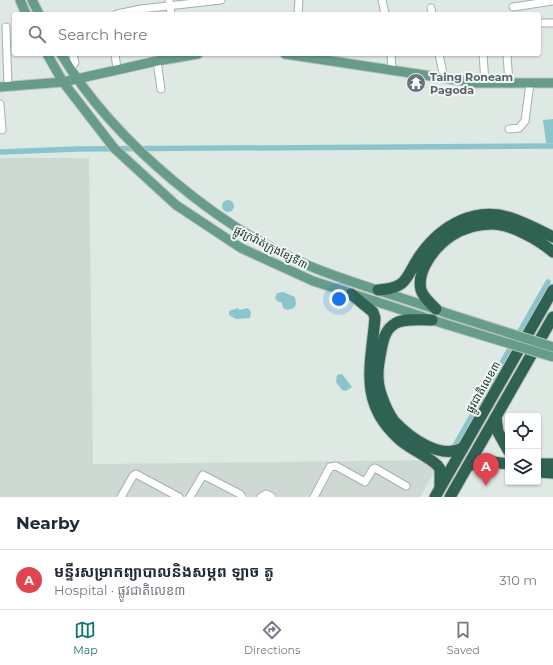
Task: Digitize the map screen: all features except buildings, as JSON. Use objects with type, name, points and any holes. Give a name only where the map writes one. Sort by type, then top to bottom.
[{"type":"highway","points":[[378,290],[396,288],[403,284],[421,254],[435,237],[450,225],[469,216],[490,214],[510,217],[529,224],[553,237]]},
{"type":"highway","points":[[436,309],[424,296],[421,290],[421,275],[432,255],[442,242],[452,235],[473,226],[500,225],[514,229],[553,252]]},
{"type":"highway","name":"ផ្លូវជាតិលេខ៣","points":[[438,493],[553,290]]},
{"type":"highway","points":[[351,294],[373,312],[375,318],[369,373],[370,387],[377,410],[392,432],[400,440],[438,465],[440,469],[438,493]]},
{"type":"highway","points":[[450,497],[553,317]]},
{"type":"highway","points":[[432,320],[397,322],[386,331],[379,362],[378,377],[380,392],[394,420],[418,440],[430,448],[444,452],[457,451],[463,448]]},
{"type":"highway","points":[[496,417],[498,432],[507,449]]},
{"type":"highway","points":[[468,466],[485,461],[505,464]]},
{"type":"highway","points":[[541,464],[553,464]]},
{"type":"highway","points":[[541,472],[553,473]]},
{"type":"main road","points":[[20,0],[25,12]]},
{"type":"main road","points":[[32,0],[37,12]]},
{"type":"main road","name":"ផ្លូវក្រវ៉ាត់ក្រុងខ្សែទី៣","points":[[48,56],[63,82],[117,150],[176,205],[241,248],[313,281],[432,320],[553,357]]},
{"type":"main road","name":"ផ្លូវក្រវ៉ាត់ក្រុងខ្សែទី៣","points":[[62,56],[77,79],[111,120],[140,149],[185,191],[247,235],[316,268],[449,314],[553,347]]},
{"type":"main road","points":[[4,87],[63,82],[176,56]]},
{"type":"main road","points":[[302,56],[485,83],[553,83]]},
{"type":"street","points":[[141,12],[170,3],[220,0]]},
{"type":"street","points":[[298,12],[299,0]]},
{"type":"street","points":[[382,0],[385,12]]},
{"type":"street","points":[[513,7],[521,3],[553,2]]},
{"type":"street","points":[[541,23],[553,23]]},
{"type":"street","points":[[4,87],[6,27]]},
{"type":"street","points":[[70,69],[75,63],[73,56]]},
{"type":"street","points":[[115,56],[117,69]]},
{"type":"street","points":[[391,56],[392,70]]},
{"type":"street","points":[[438,56],[444,78]]},
{"type":"street","points":[[482,56],[485,83]]},
{"type":"street","points":[[507,56],[509,83]]},
{"type":"street","points":[[157,61],[161,89]]},
{"type":"street","points":[[509,129],[518,128],[525,121],[530,83]]},
{"type":"street","points":[[0,104],[2,130]]},
{"type":"street","points":[[314,497],[330,467],[332,466],[365,482],[375,468],[406,486]]},
{"type":"street","points":[[121,497],[132,476],[136,474],[175,496]]},
{"type":"street","points":[[190,497],[203,475],[240,494],[242,497]]},
{"type":"street","points":[[261,497],[266,494],[272,497]]},
{"type":"shaded area","points":[[0,158],[89,158],[93,464],[441,460],[420,497],[0,497]]},
{"type":"water","points":[[553,119],[553,143],[546,143],[543,120]]},
{"type":"water","points":[[228,200],[232,202],[234,206],[232,210],[228,212],[224,210],[222,206],[224,202]]},
{"type":"water","points":[[283,292],[295,297],[296,304],[294,308],[287,310],[283,308],[282,303],[277,301],[275,298],[277,293]]},
{"type":"water","points":[[238,308],[239,310],[248,308],[251,312],[250,318],[236,319],[229,315],[229,311]]},
{"type":"water","points":[[342,374],[352,387],[346,391],[342,390],[336,382],[337,375]]},
{"type":"waterway","points":[[0,152],[77,149],[553,146]]},
{"type":"waterway","points":[[453,449],[548,282]]},
{"type":"place","name":"Taing Roneam Pagoda","points":[[416,83]]},
{"type":"place","name":"មន្ទីរសម្រាកព្យាបាលនិងសម្ភព ឡាច តូ","points":[[486,486]]}]
